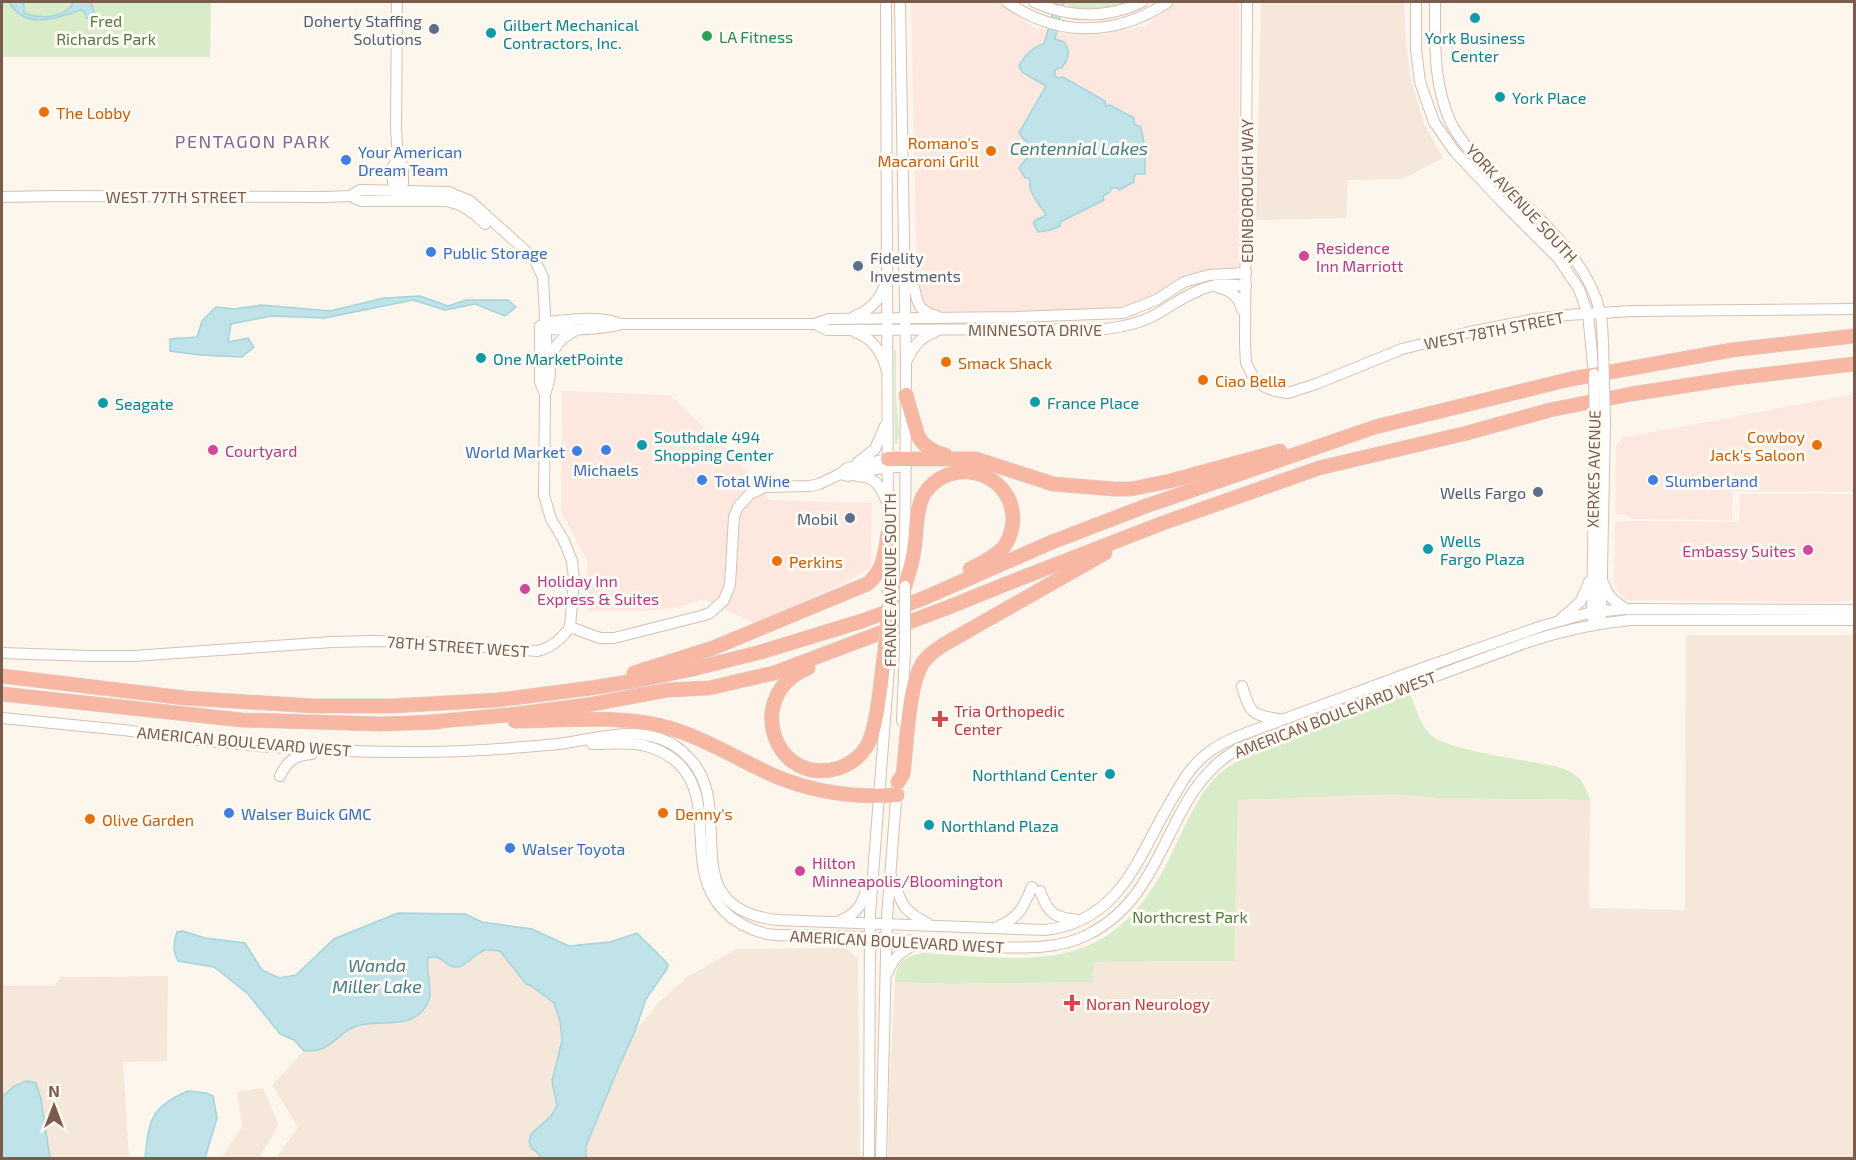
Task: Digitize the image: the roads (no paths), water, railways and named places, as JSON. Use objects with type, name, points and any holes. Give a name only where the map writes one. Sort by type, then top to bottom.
[{"type":"highway","points":[[2,676],[185,698],[314,706],[449,704],[591,688],[726,661],[811,638],[956,585],[1052,542],[1146,506],[1375,427],[1571,379],[1732,350],[1854,336]]},
{"type":"highway","points":[[430,722],[587,705],[668,690],[709,688],[774,673],[885,626],[1319,468],[1467,433],[1550,410],[1631,394],[1735,378],[1854,364]]},
{"type":"highway","points":[[906,395],[918,436],[923,444],[941,454],[962,459]]},
{"type":"highway","points":[[888,463],[976,459],[1037,480],[1066,486],[1131,489],[1170,481],[1269,453],[1329,443]]},
{"type":"highway","points":[[862,621],[941,585],[996,554],[1008,540],[1013,523],[1011,506],[1007,494],[1001,487],[989,478],[972,472],[952,474],[933,484],[920,503],[914,552],[905,586]]},
{"type":"highway","points":[[2,694],[242,720],[380,724],[606,720],[655,724],[695,738],[800,785],[826,791],[878,796],[897,788],[903,774],[916,681],[921,665],[930,654],[1069,572],[1163,523]]},
{"type":"highway","points":[[591,688],[713,648],[867,584],[882,565],[888,533]]},
{"type":"highway","points":[[885,626],[887,650],[874,727],[863,752],[844,766],[825,771],[802,766],[787,756],[774,738],[771,722],[776,695],[785,683],[801,671],[858,649],[885,626]]},
{"type":"street","points":[[397,2],[398,160],[393,166],[393,183],[398,190],[397,202]]},
{"type":"street","name":"FRANCE AVENUE SOUTH","points":[[885,626],[888,591],[886,2]]},
{"type":"street","name":"FRANCE AVENUE SOUTH","points":[[881,1158],[886,939],[904,697],[905,650],[906,363],[900,2]]},
{"type":"street","points":[[1007,2],[1034,17],[1064,26],[1091,28],[1123,24],[1150,13],[1168,2]]},
{"type":"street","points":[[1037,3],[1066,13],[1086,15],[1107,13],[1142,2]]},
{"type":"street","name":"EDINBOROUGH WAY","points":[[1247,2],[1245,326],[1246,363],[1254,378]]},
{"type":"street","name":"YORK AVENUE SOUTH","points":[[1416,2],[1416,49],[1420,82],[1434,122],[1455,152],[1558,258],[1579,289],[1588,314]]},
{"type":"street","name":"YORK AVENUE SOUTH","points":[[1435,2],[1435,61],[1440,95],[1452,125],[1472,152],[1566,248],[1583,272],[1600,313],[1598,345]]},
{"type":"street","name":"WEST 77TH STREET","points":[[350,196],[360,190],[449,192],[470,201],[535,261],[543,278],[545,326]]},
{"type":"street","name":"WEST 77TH STREET","points":[[2,197],[350,196],[361,201],[457,203],[480,218],[532,269],[538,285],[545,326]]},
{"type":"street","points":[[904,268],[912,281],[918,304],[923,310],[946,318]]},
{"type":"street","name":"MINNESOTA DRIVE","points":[[887,324],[904,318],[1084,316],[1123,313],[1156,300],[1184,282],[1209,275],[1246,273]]},
{"type":"street","points":[[888,280],[881,295],[871,308],[845,324],[869,338],[885,363],[888,379]]},
{"type":"street","name":"MINNESOTA DRIVE","points":[[545,326],[609,320],[621,324],[815,324],[829,319],[845,324],[887,324],[905,330],[1088,330],[1119,328],[1138,323],[1160,313],[1196,291],[1213,286],[1224,284],[1246,286]]},
{"type":"street","points":[[1213,286],[1230,291],[1240,302],[1245,326]]},
{"type":"street","points":[[545,302],[553,311],[579,324],[556,345],[550,365]]},
{"type":"street","name":"WEST 78TH STREET","points":[[1254,378],[1265,387],[1288,393],[1402,349],[1535,319],[1632,311],[1854,309]]},
{"type":"street","name":"XERXES AVENUE","points":[[1588,314],[1598,345],[1600,425],[1596,618]]},
{"type":"street","points":[[545,326],[550,381],[545,394],[544,495],[551,519],[572,561],[574,579],[570,627],[600,638],[614,638],[710,613],[724,600],[730,585],[732,527],[738,507],[744,499],[765,487],[810,486],[845,473],[875,449],[888,417]]},
{"type":"street","points":[[545,326],[540,382],[545,394]]},
{"type":"street","points":[[906,363],[916,344],[925,335],[941,330]]},
{"type":"street","points":[[845,473],[888,463]]},
{"type":"street","points":[[845,473],[868,477],[878,483],[888,503]]},
{"type":"street","points":[[1559,621],[1581,601],[1597,576],[1613,601],[1627,609]]},
{"type":"street","name":"AMERICAN BOULEVARD WEST","points":[[2,718],[280,748],[353,751],[483,750],[633,733],[660,739],[675,746],[693,762],[706,784],[709,797],[703,873],[716,902],[734,920],[748,928],[770,934],[870,938],[1010,948],[1039,947],[1056,946],[1084,937],[1102,927],[1131,903],[1142,888],[1192,792],[1203,776],[1225,756],[1258,741],[1528,642],[1627,609],[1854,610]]},
{"type":"street","name":"AMERICAN BOULEVARD WEST","points":[[705,845],[717,883],[725,896],[745,913],[758,918],[1044,930],[1081,920],[1107,902],[1128,880],[1186,776],[1204,756],[1226,741],[1409,673],[1559,621],[1596,618],[1854,620]]},
{"type":"street","name":"78TH STREET WEST","points":[[2,653],[126,656],[372,641],[420,642],[537,651],[552,646],[570,627]]},
{"type":"street","name":"FRANCE AVENUE SOUTH","points":[[869,1158],[870,922],[872,870],[888,691],[887,650]]},
{"type":"street","points":[[1242,686],[1248,705],[1254,713],[1282,720]]},
{"type":"street","points":[[280,776],[289,761],[300,755],[353,751]]},
{"type":"street","points":[[836,921],[853,914],[861,906],[872,870]]},
{"type":"street","points":[[890,872],[900,902],[910,915],[933,926]]},
{"type":"street","points":[[994,928],[1018,916],[1036,889],[1050,912],[1061,918],[1081,920]]},
{"type":"street","points":[[843,937],[855,942],[862,949],[869,972]]},
{"type":"street","points":[[885,981],[897,954],[918,943]]},
{"type":"water","points":[[9,2],[22,2],[26,14],[46,17],[65,11],[74,2],[91,2],[94,12],[93,21],[81,10],[52,19],[24,17]]},
{"type":"water","name":"Centennial Lakes","points":[[1056,2],[1065,2],[1062,6],[1055,39],[1064,42],[1068,52],[1062,68],[1055,70],[1055,76],[1063,77],[1105,101],[1106,106],[1110,105],[1134,118],[1134,124],[1141,127],[1144,143],[1139,146],[1138,151],[1141,156],[1145,157],[1145,174],[1136,174],[1134,182],[1119,190],[1111,188],[1110,192],[1103,196],[1104,200],[1060,222],[1060,226],[1038,232],[1033,223],[1046,215],[1032,193],[1030,180],[1025,178],[1019,168],[1027,159],[1029,151],[1027,141],[1019,133],[1046,86],[1022,72],[1019,66],[1030,52],[1044,44]]},
{"type":"water","points":[[420,296],[448,306],[466,300],[508,300],[516,307],[505,316],[475,304],[445,310],[413,300],[325,318],[271,316],[231,324],[228,342],[248,338],[254,347],[242,357],[170,351],[170,339],[197,337],[202,321],[216,307],[234,309],[262,305],[330,311],[384,298]]},
{"type":"water","name":"Wanda Miller Lake","points":[[398,913],[465,914],[482,922],[532,929],[569,946],[610,942],[637,933],[665,961],[668,965],[667,969],[646,999],[635,1031],[586,1146],[586,1158],[541,1158],[531,1148],[529,1142],[531,1134],[551,1116],[557,1106],[552,1081],[562,1041],[560,1021],[554,1003],[526,984],[500,951],[485,950],[459,967],[451,966],[437,957],[428,958],[430,996],[423,1011],[415,1017],[406,1021],[364,1024],[354,1027],[323,1048],[304,1051],[294,1040],[280,1034],[248,994],[218,970],[214,967],[178,961],[174,951],[177,932],[183,931],[205,938],[245,943],[262,970],[279,978],[296,975],[334,939]]},
{"type":"water","points":[[26,1081],[36,1083],[41,1099],[50,1158],[2,1158],[2,1097],[13,1087]]},
{"type":"water","points":[[188,1091],[213,1096],[217,1118],[205,1158],[145,1158],[150,1125],[159,1109]]},
{"type":"place","name":"York Business Center","points":[[1475,18]]},
{"type":"place","name":"Doherty Staffing Solutions","points":[[434,29]]},
{"type":"place","name":"Gilbert Mechanical Contractors, Inc.","points":[[491,33]]},
{"type":"place","name":"LA Fitness","points":[[707,36]]},
{"type":"place","name":"York Place","points":[[1500,97]]},
{"type":"place","name":"The Lobby","points":[[44,112]]},
{"type":"place","name":"Romano's Macaroni Grill","points":[[991,151]]},
{"type":"place","name":"Your American Dream Team","points":[[346,160]]},
{"type":"place","name":"Public Storage","points":[[431,252]]},
{"type":"place","name":"Residence Inn Marriott","points":[[1304,256]]},
{"type":"place","name":"Fidelity Investments","points":[[858,266]]},
{"type":"place","name":"One MarketPointe","points":[[481,358]]},
{"type":"place","name":"Smack Shack","points":[[946,362]]},
{"type":"place","name":"Ciao Bella","points":[[1203,380]]},
{"type":"place","name":"France Place","points":[[1035,402]]},
{"type":"place","name":"Seagate","points":[[103,403]]},
{"type":"place","name":"Southdale 494 Shopping Center","points":[[642,445]]},
{"type":"place","name":"Cowboy Jack's Saloon","points":[[1817,445]]},
{"type":"place","name":"Courtyard","points":[[213,450]]},
{"type":"place","name":"Michaels","points":[[606,450]]},
{"type":"place","name":"World Market","points":[[577,451]]},
{"type":"place","name":"Total Wine","points":[[702,480]]},
{"type":"place","name":"Slumberland","points":[[1653,480]]},
{"type":"place","name":"Wells Fargo","points":[[1538,492]]},
{"type":"place","name":"Mobil","points":[[850,518]]},
{"type":"place","name":"Wells Fargo Plaza","points":[[1428,549]]},
{"type":"place","name":"Embassy Suites","points":[[1808,550]]},
{"type":"place","name":"Perkins","points":[[777,561]]},
{"type":"place","name":"Holiday Inn Express & Suites","points":[[525,589]]},
{"type":"place","name":"Tria Orthopedic Center","points":[[940,719]]},
{"type":"place","name":"Northland Center","points":[[1110,774]]},
{"type":"place","name":"Walser Buick GMC","points":[[229,813]]},
{"type":"place","name":"Denny's","points":[[663,813]]},
{"type":"place","name":"Olive Garden","points":[[90,819]]},
{"type":"place","name":"Northland Plaza","points":[[929,825]]},
{"type":"place","name":"Walser Toyota","points":[[510,848]]},
{"type":"place","name":"Hilton Minneapolis/Bloomington","points":[[800,871]]},
{"type":"place","name":"Noran Neurology","points":[[1072,1003]]},
{"type":"district","name":"PENTAGON PARK","points":[[253,141]]},
{"type":"park label","name":"Fred Richards Park","points":[[106,29]]},
{"type":"park label","name":"Northcrest Park","points":[[1190,916]]}]
